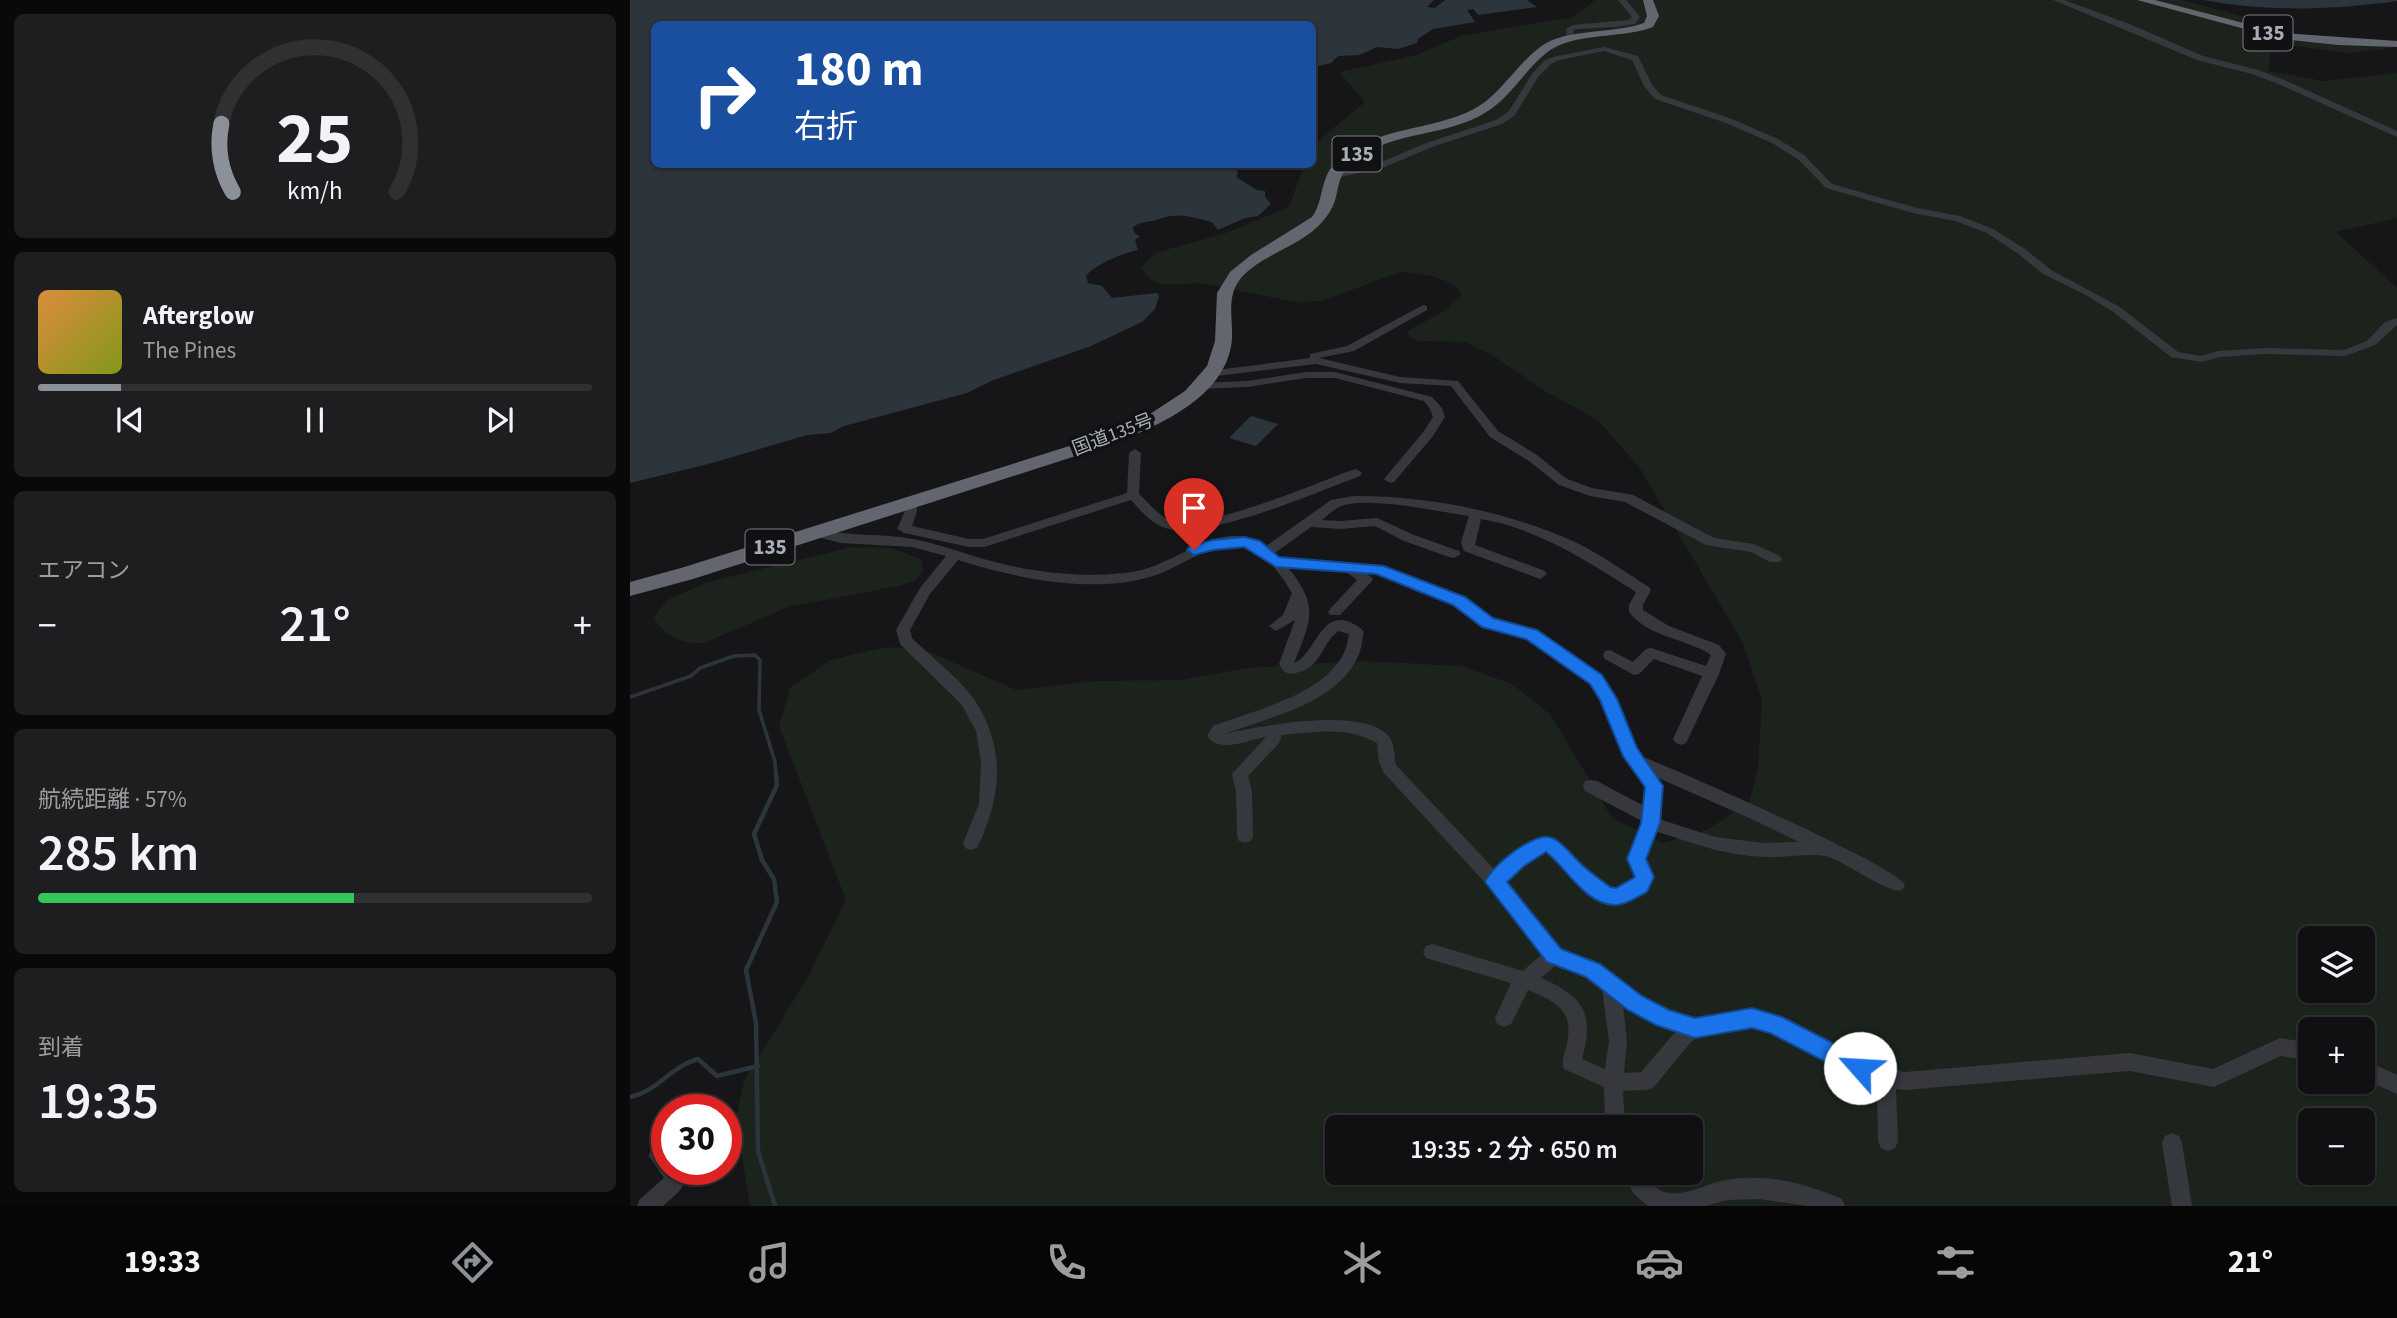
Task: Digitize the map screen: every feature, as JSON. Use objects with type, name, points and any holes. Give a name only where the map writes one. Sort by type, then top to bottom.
[{"type":"highway","name":"135","points":[[1332,176],[1346,161],[1375,143],[1463,118],[1484,109],[1546,47],[1570,37],[1626,31],[1649,25],[1653,16],[1648,0]]},
{"type":"highway","name":"135","points":[[2142,0],[2282,36],[2338,43],[2397,44]]},
{"type":"highway","name":"国道135号","points":[[630,589],[910,503],[1137,428],[1168,412],[1205,380],[1222,353],[1224,296],[1228,285],[1243,269],[1296,236],[1320,217],[1329,199],[1332,176]]},
{"type":"street","points":[[1570,37],[1570,29],[1576,26],[1611,27],[1632,22],[1636,17],[1622,0]]},
{"type":"street","points":[[2057,0],[2200,58],[2271,78],[2397,134]]},
{"type":"street","points":[[1332,176],[1382,165],[1429,145],[1499,122],[1512,113],[1535,76],[1548,62],[1578,52],[1604,49],[1635,58],[1648,86],[1658,97],[1729,121],[1775,141],[1801,157],[1829,186],[1916,211],[1957,218],[1990,231],[2047,272],[2116,309],[2175,355],[2202,359],[2218,354],[2265,351],[2345,353],[2371,343],[2389,324],[2397,321]]},
{"type":"street","points":[[1205,380],[1350,349],[1423,308]]},
{"type":"street","points":[[1291,363],[1322,361],[1399,380],[1454,383],[1494,434],[1563,482],[1590,492],[1628,498],[1716,544],[1754,548],[1775,559]]},
{"type":"street","points":[[1205,380],[1247,384],[1321,374],[1348,378],[1427,399],[1436,408],[1439,417],[1391,479]]},
{"type":"street","points":[[1133,495],[1135,453]]},
{"type":"street","points":[[1133,495],[1167,524],[1196,526],[1356,473]]},
{"type":"street","points":[[910,503],[911,511],[905,529],[969,543],[984,543],[1133,495]]},
{"type":"street","points":[[1271,557],[1336,503],[1354,500],[1394,500],[1497,517],[1572,546],[1644,590],[1636,605],[1636,612],[1669,633],[1714,649],[1719,654],[1681,739]]},
{"type":"street","points":[[1476,513],[1468,542],[1469,548],[1539,573]]},
{"type":"street","points":[[1310,523],[1340,525],[1377,522],[1409,538],[1454,554]]},
{"type":"street","points":[[818,533],[846,540],[911,543],[1007,570],[1123,577],[1158,569],[1194,550],[1212,545],[1245,542],[1271,557],[1304,602],[1300,635],[1286,664],[1290,669],[1301,669],[1311,663],[1325,633],[1333,627],[1349,626],[1357,632],[1346,660],[1317,692],[1218,730],[1215,736],[1224,740],[1275,730],[1359,727],[1381,738],[1386,745],[1385,759],[1390,769],[1495,882],[1554,955],[1593,970],[1635,1003],[1664,1018],[1695,1028]]},
{"type":"street","points":[[954,556],[925,592],[904,630],[905,640],[967,701],[984,731],[989,762],[987,804],[971,843]]},
{"type":"street","points":[[1271,557],[1388,573],[1415,586],[1459,601],[1487,622],[1515,628],[1541,641],[1596,680],[1608,699],[1630,751],[1654,786],[1651,821],[1637,859],[1645,877],[1640,886],[1617,897],[1605,894],[1590,884],[1554,846],[1546,844],[1536,847],[1517,860],[1495,882]]},
{"type":"street","points":[[1335,612],[1366,579],[1347,566]]},
{"type":"street","points":[[1276,626],[1289,618],[1299,592]]},
{"type":"street","points":[[1610,655],[1634,670],[1651,653],[1712,674]]},
{"type":"street","points":[[1245,836],[1244,792],[1240,774],[1274,739],[1275,730]]},
{"type":"street","points":[[1641,764],[1807,836],[1827,849],[1875,871],[1896,885]]},
{"type":"street","points":[[1591,786],[1651,821],[1715,844],[1764,850],[1827,849]]},
{"type":"street","points":[[1432,952],[1525,980],[1564,998],[1575,1010],[1578,1026],[1571,1063],[1592,1076],[1631,1084],[1646,1081],[1684,1036],[1695,1028],[1752,1018],[1775,1024],[1843,1061],[1886,1078],[1928,1080],[2130,1062],[2214,1078],[2280,1048],[2298,1050]]},
{"type":"street","points":[[1504,1018],[1520,985],[1554,955]]},
{"type":"street","points":[[1611,984],[1618,1041],[1613,1081],[1614,1115]]},
{"type":"street","points":[[2375,1074],[2397,1084]]},
{"type":"street","points":[[1886,1078],[1888,1141]]},
{"type":"street","points":[[2172,1143],[2182,1206]]},
{"type":"street","points":[[647,1206],[672,1185]]},
{"type":"street","points":[[1641,1185],[1648,1195],[1665,1203],[1676,1204],[1716,1192],[1773,1189],[1813,1195],[1835,1206]]},
{"type":"shaded area","points":[[630,0],[1434,0],[1427,7],[1435,8],[1445,0],[1527,0],[1537,7],[1478,15],[1473,9],[1467,10],[1475,22],[1433,29],[1418,39],[1417,43],[1398,49],[1377,47],[1359,55],[1338,56],[1331,63],[1316,66],[1316,21],[651,21],[651,168],[1234,168],[1238,172],[1236,177],[1257,190],[1265,191],[1265,197],[1271,204],[1258,216],[1245,218],[1218,230],[1212,222],[1179,216],[1143,222],[1133,227],[1134,233],[1140,236],[1135,240],[1138,250],[1109,260],[1086,276],[1088,283],[1102,286],[1112,298],[1157,293],[1159,296],[1155,309],[1142,322],[1091,346],[991,381],[967,393],[844,426],[830,433],[807,435],[712,463],[630,483]]},
{"type":"shaded area","points":[[1596,0],[2182,0],[2259,21],[2281,23],[2281,36],[2393,46],[2349,53],[2271,43],[2269,71],[2324,81],[2397,73],[2397,218],[2336,232],[2397,288],[2397,1206],[750,1206],[742,1156],[741,1094],[744,1081],[808,977],[846,900],[779,726],[790,688],[830,660],[886,647],[925,650],[1016,690],[1094,681],[1181,680],[1247,668],[1360,661],[1461,666],[1512,684],[1550,714],[1612,818],[1663,843],[1707,830],[1749,802],[1758,770],[1762,700],[1743,643],[1639,467],[1598,420],[1545,391],[1492,355],[1465,342],[1419,341],[1409,337],[1408,331],[1444,311],[1462,295],[1453,284],[1433,276],[1400,272],[1321,301],[1296,302],[1201,283],[1165,285],[1151,281],[1141,268],[1155,253],[1229,232],[1289,207],[1303,168],[1316,168],[1316,143],[1365,102],[1339,72],[1413,56],[1461,36],[1572,17]]},
{"type":"shaded area","points":[[2203,0],[2397,1],[2349,6],[2275,8]]},
{"type":"shaded area","points":[[1251,416],[1278,424],[1256,446],[1229,438]]},
{"type":"shaded area","points":[[852,547],[891,548],[921,559],[924,571],[915,581],[898,586],[788,607],[704,643],[690,643],[675,638],[662,629],[654,617],[667,600],[705,583]]},
{"type":"waterway","points":[[630,697],[691,676],[700,668],[734,656],[755,655],[760,660],[759,710],[775,762],[776,777]]},
{"type":"waterway","points":[[757,1066],[756,1023],[746,970],[777,902],[774,879],[762,860],[754,834],[777,785],[776,775]]},
{"type":"waterway","points":[[630,1097],[648,1090],[688,1062],[698,1059],[717,1076],[757,1066]]},
{"type":"waterway","points":[[757,1066],[758,1151],[775,1206]]},
{"type":"route","points":[[1194,550],[1212,545],[1245,542],[1255,545],[1276,561],[1378,569],[1415,586],[1459,601],[1487,622],[1532,635],[1596,680],[1608,699],[1630,751],[1654,786],[1650,823],[1637,859],[1645,877],[1640,886],[1617,897],[1605,894],[1574,870],[1554,846],[1546,844],[1536,847],[1517,860],[1495,882],[1554,955],[1593,970],[1635,1003],[1664,1018],[1695,1028],[1752,1018],[1775,1024],[1860,1068]]}]
